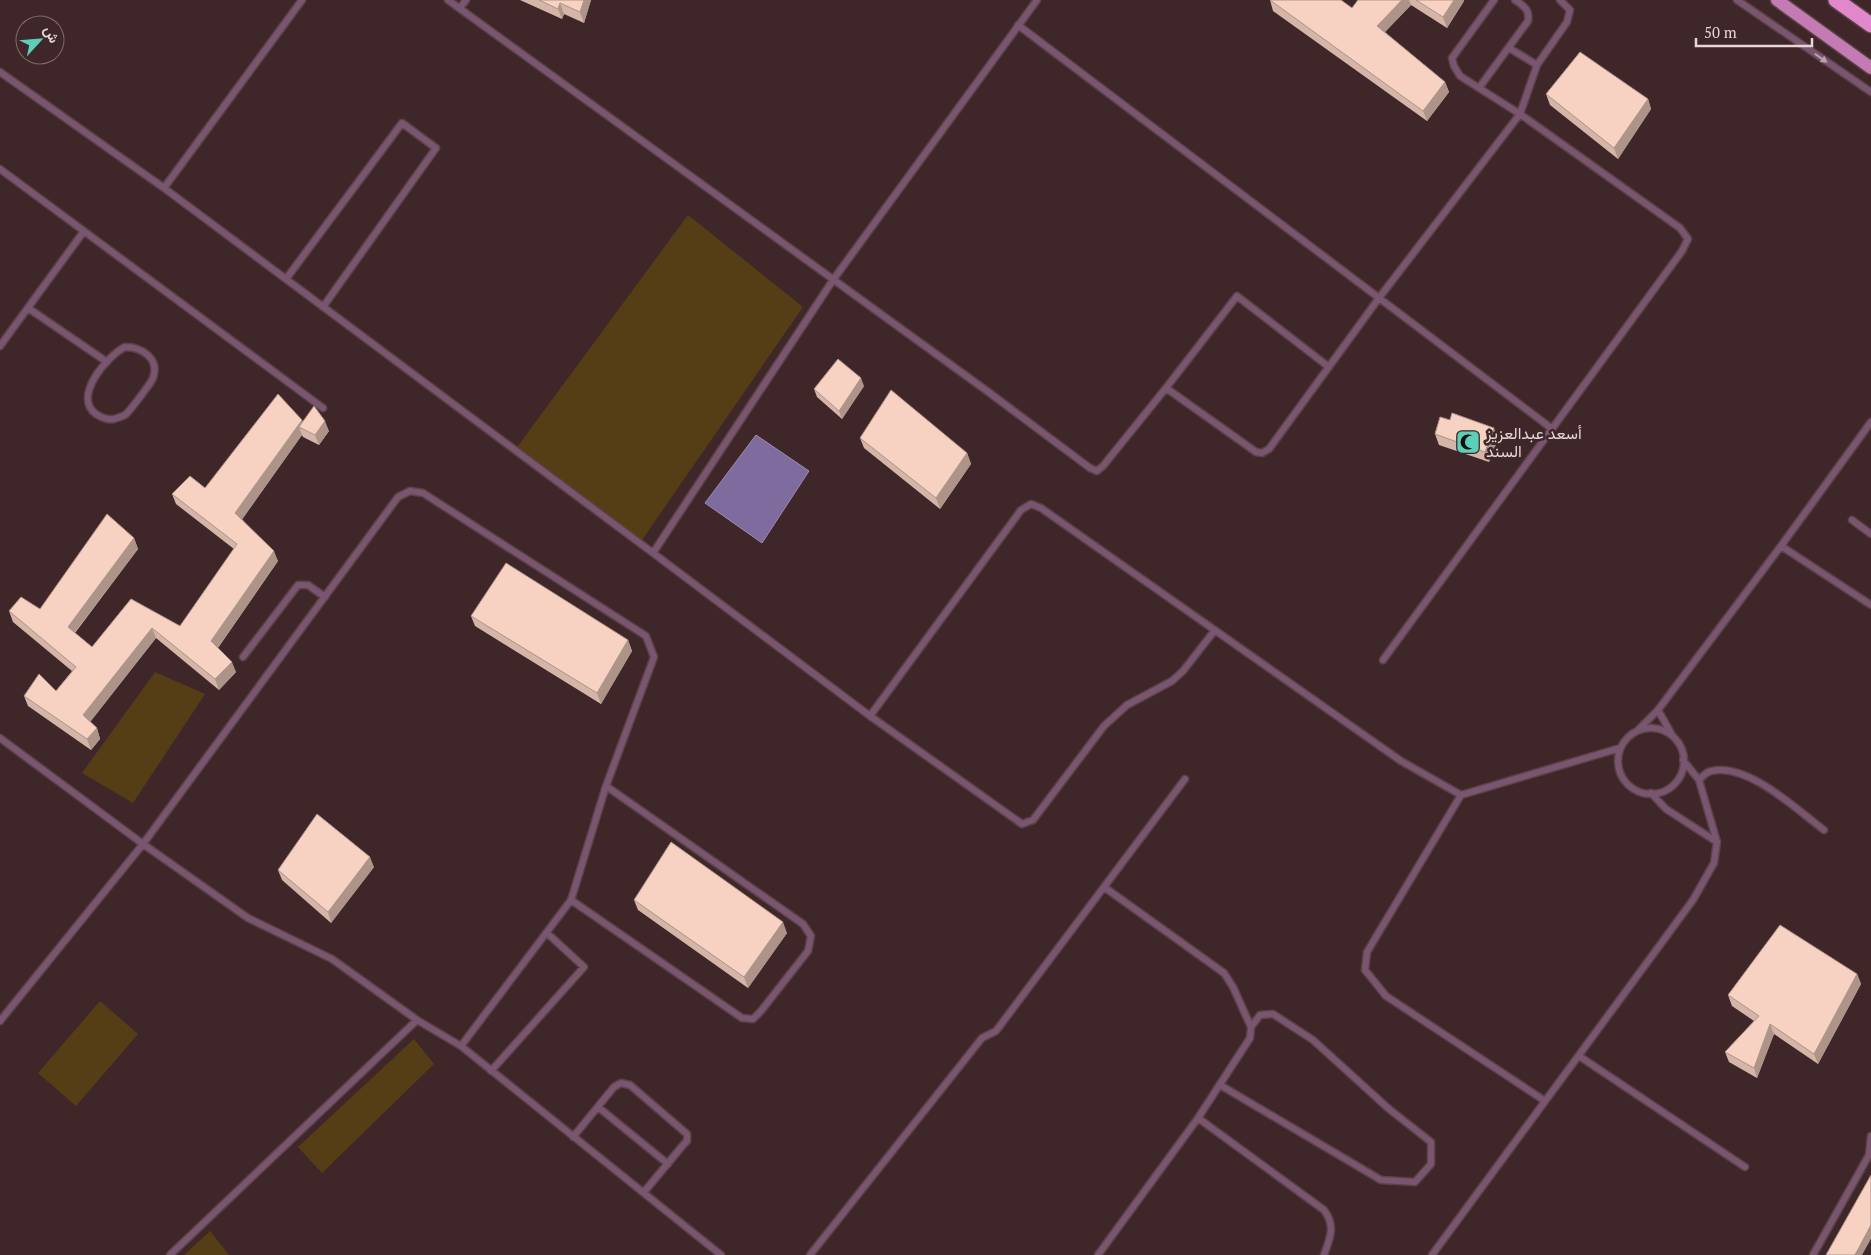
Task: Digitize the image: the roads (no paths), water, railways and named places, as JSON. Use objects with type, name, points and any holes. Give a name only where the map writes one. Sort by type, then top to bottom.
[{"type":"highway","points":[[1836,0],[1871,25]]},
{"type":"main road","points":[[1777,0],[1871,68]]},
{"type":"lane","points":[[164,188],[302,0]]},
{"type":"lane","points":[[448,0],[988,391],[1090,468],[1097,471],[1166,388],[1237,296],[1329,367]]},
{"type":"lane","points":[[460,8],[466,0]]},
{"type":"lane","points":[[652,553],[833,280],[1037,0]]},
{"type":"lane","points":[[1384,660],[1551,428],[1682,251],[1688,239],[1680,228],[1520,114],[1460,76],[1452,58],[1494,0]]},
{"type":"lane","points":[[1479,88],[1528,21],[1530,15],[1527,9],[1515,0]]},
{"type":"lane","points":[[1166,388],[1256,452],[1262,453],[1269,449],[1379,298],[1520,114],[1537,65],[1567,22],[1570,10],[1560,0]]},
{"type":"lane","points":[[1737,0],[1871,92]]},
{"type":"lane","points":[[1018,25],[1551,428]]},
{"type":"lane","points":[[1509,48],[1537,65]]},
{"type":"lane","points":[[0,72],[164,188],[870,716],[1022,824],[1033,820],[1104,726],[1127,705],[1172,681],[1183,671],[1216,630]]},
{"type":"lane","points":[[286,280],[402,122],[436,148],[323,307]]},
{"type":"lane","points":[[0,170],[323,408]]},
{"type":"lane","points":[[0,346],[84,231]]},
{"type":"lane","points":[[28,308],[107,362]]},
{"type":"lane","points":[[125,347],[135,347],[144,351],[151,359],[154,369],[152,378],[127,414],[110,420],[101,418],[93,412],[88,404],[87,395],[90,386],[107,362],[116,352],[125,347]]},
{"type":"lane","points":[[1684,760],[1681,773],[1674,784],[1664,791],[1651,793],[1638,791],[1628,784],[1620,774],[1618,761],[1620,748],[1627,737],[1638,730],[1658,710],[1782,546],[1871,422]]},
{"type":"lane","points":[[0,1021],[143,844],[398,497],[410,491],[423,493],[646,636],[654,657],[606,786],[571,900],[461,1046]]},
{"type":"lane","points":[[870,716],[1021,510],[1031,504],[1041,508],[1400,761],[1461,795]]},
{"type":"lane","points":[[1852,520],[1871,534]]},
{"type":"lane","points":[[1782,546],[1871,605]]},
{"type":"lane","points":[[243,658],[298,585],[308,585],[324,597]]},
{"type":"lane","points":[[1432,1255],[1694,900],[1714,863],[1717,842],[1699,780],[1684,760],[1681,748],[1658,710]]},
{"type":"lane","points":[[1638,730],[1650,728],[1663,730],[1674,737]]},
{"type":"lane","points":[[0,738],[143,844],[248,918],[332,958],[417,1020],[461,1046],[721,1255]]},
{"type":"lane","points":[[1545,1101],[1386,996],[1365,970],[1367,952],[1461,795],[1620,748]]},
{"type":"lane","points":[[1699,780],[1709,771],[1728,770],[1761,782],[1824,830]]},
{"type":"lane","points":[[810,1255],[982,1038],[996,1031],[1186,779]]},
{"type":"lane","points":[[571,900],[742,1018],[754,1019],[808,951],[811,936],[803,924],[606,786]]},
{"type":"lane","points":[[1651,793],[1666,809],[1717,842]]},
{"type":"lane","points":[[1098,1255],[1198,1118],[1250,1038],[1251,1026],[1233,987],[1224,973],[1104,887]]},
{"type":"lane","points":[[491,1070],[584,967],[546,933]]},
{"type":"lane","points":[[1220,1085],[1381,1180],[1415,1182],[1431,1164],[1431,1142],[1389,1109],[1313,1040],[1273,1014],[1260,1015],[1251,1026]]},
{"type":"lane","points":[[170,1255],[417,1020]]},
{"type":"lane","points":[[1579,1056],[1745,1168]]},
{"type":"lane","points":[[574,1137],[617,1084],[626,1083],[630,1085],[687,1134],[687,1141],[644,1192]]},
{"type":"lane","points":[[598,1107],[668,1164]]},
{"type":"lane","points":[[1198,1118],[1324,1210],[1331,1222],[1332,1228],[1332,1234],[1324,1255]]},
{"type":"lane","points":[[1813,1255],[1869,1155],[1871,1136]]},
{"type":"place","name":"أسعد عبدالعزيز السند","points":[[1468,442]]}]
